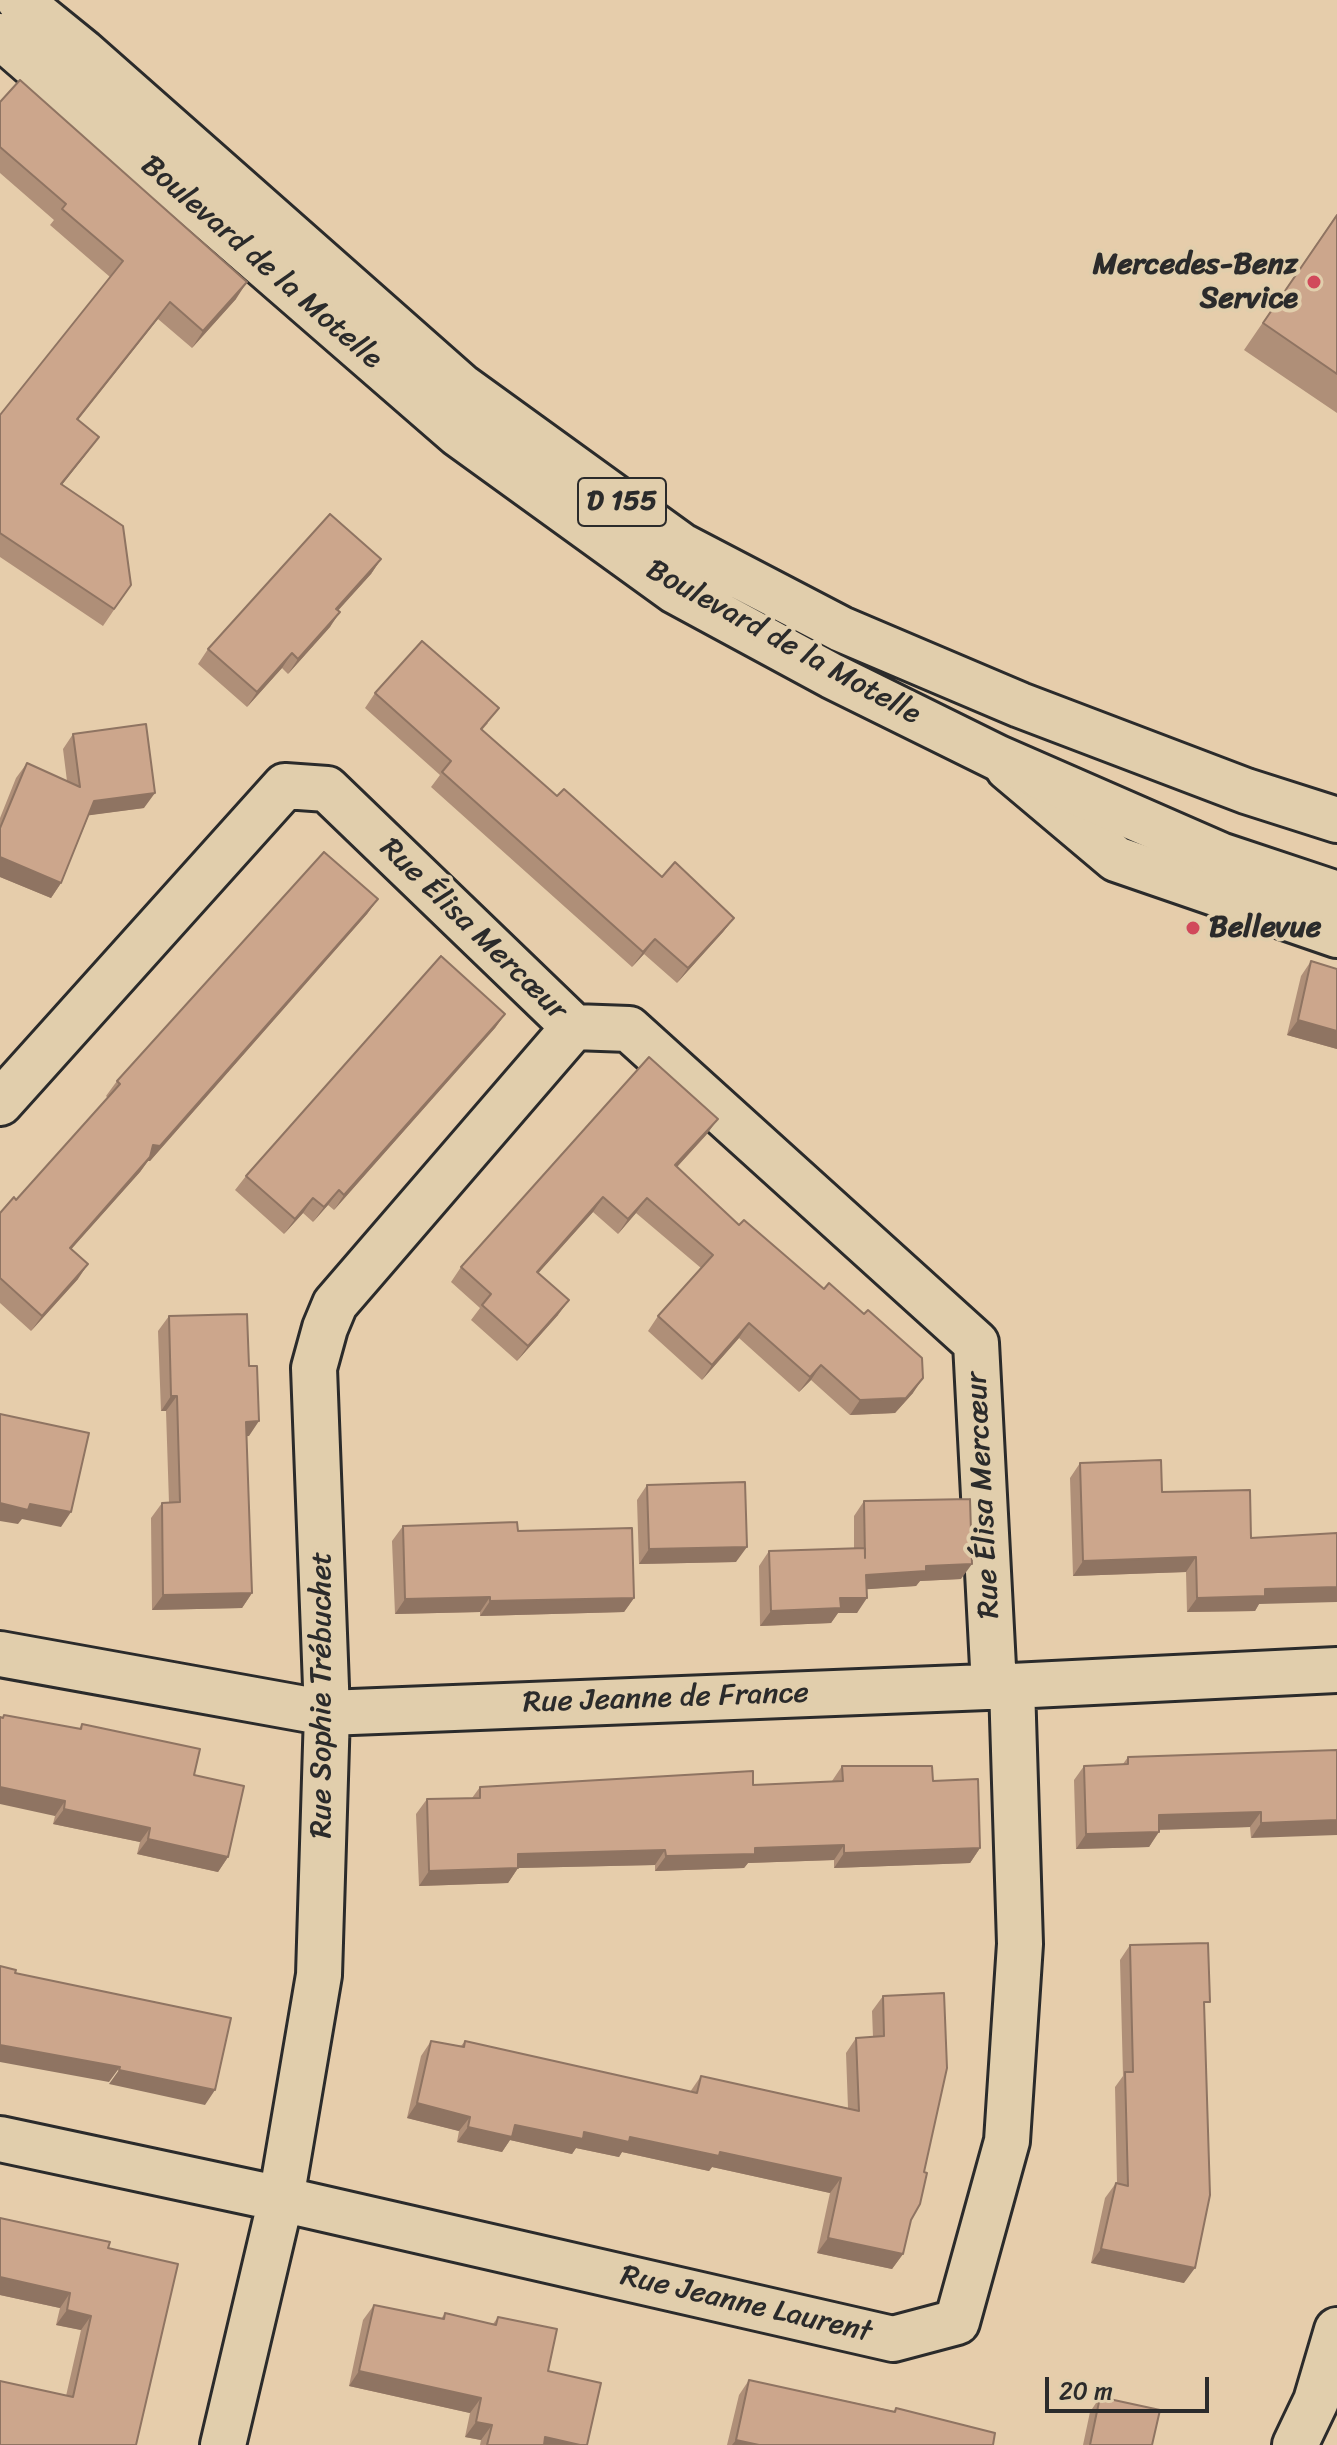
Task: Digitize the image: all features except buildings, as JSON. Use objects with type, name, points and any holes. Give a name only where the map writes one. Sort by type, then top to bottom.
[{"type":"street","points":[[0,35],[34,12]]},
{"type":"street","name":"Boulevard de la Motelle","points":[[34,12],[461,386],[682,546],[841,629],[1020,705],[1246,791],[1337,820]]},
{"type":"street","name":"Boulevard de la Motelle","points":[[0,35],[458,434],[675,591],[832,676],[998,758],[1220,855],[1337,894]]},
{"type":"street","points":[[998,758],[1116,859],[1337,935]]},
{"type":"street","name":"Rue Élisa Mercœur","points":[[0,1103],[285,786],[327,789],[574,1027],[629,1029],[976,1343],[1003,1686]]},
{"type":"street","name":"Rue Sophie Trébuchet","points":[[223,2445],[281,2199],[319,1975],[327,1713],[314,1368],[335,1304],[574,1027]]},
{"type":"street","name":"Rue Jeanne de France","points":[[0,1654],[327,1713],[1337,1670]]},
{"type":"street","name":"Rue Jeanne Laurent","points":[[281,2199],[893,2339],[957,2322],[1007,2141],[1020,1944],[1003,1686]]},
{"type":"street","points":[[0,2139],[281,2199]]},
{"type":"street","points":[[1295,2445],[1327,2406],[1337,2330]]},
{"type":"place","name":"Mercedes-Benz Service","points":[[1314,282]]},
{"type":"place","name":"Bellevue","points":[[1193,928]]}]
